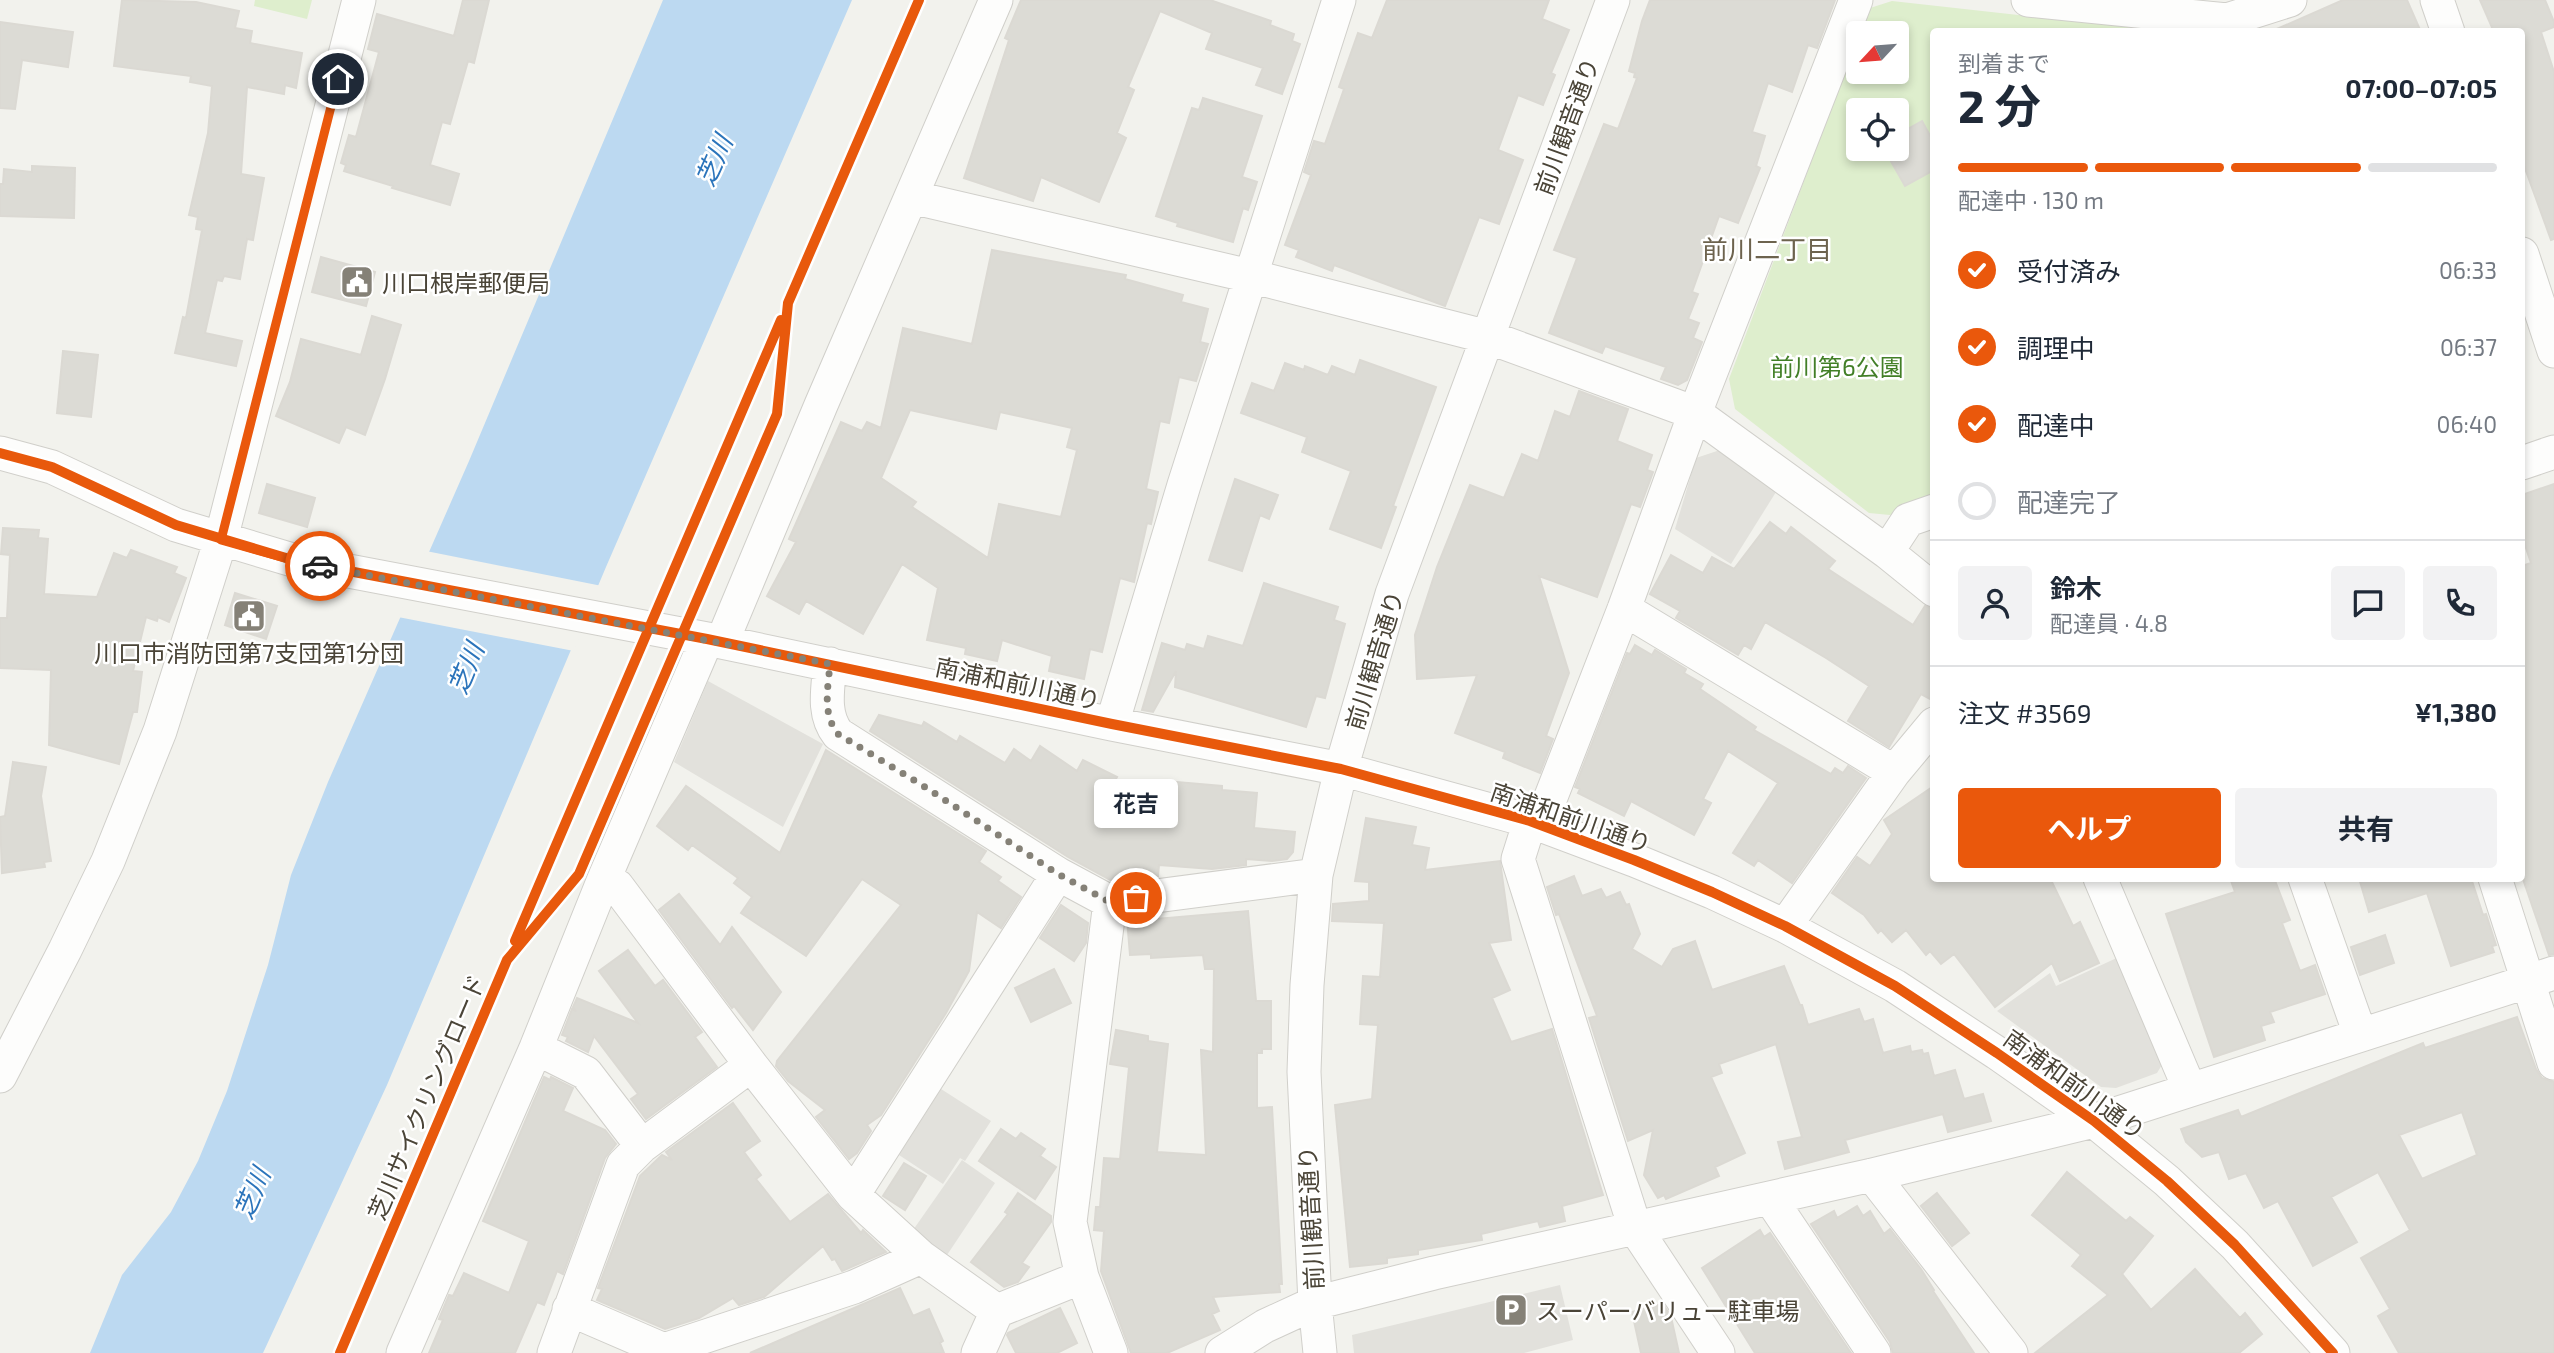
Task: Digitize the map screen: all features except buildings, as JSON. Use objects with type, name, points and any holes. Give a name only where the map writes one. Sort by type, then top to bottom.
[{"type":"street","points":[[0,1076],[65,950],[132,803],[164,718],[221,540],[359,0]]},
{"type":"street","points":[[403,1353],[536,1048],[604,879],[714,641],[996,0]]},
{"type":"street","points":[[1112,724],[1184,485],[1339,0]]},
{"type":"street","name":"前川観音通り","points":[[1320,1353],[1315,1303],[1304,1072],[1307,985],[1316,875],[1341,769],[1392,594],[1613,0]]},
{"type":"street","points":[[1718,1353],[1635,1228],[1518,859],[1623,609],[1695,413],[1856,0]]},
{"type":"street","points":[[2028,0],[2226,17],[2290,0]]},
{"type":"street","points":[[2437,0],[2447,28]]},
{"type":"street","points":[[911,197],[1250,276],[1488,337],[1695,413],[1887,552],[1930,587]]},
{"type":"street","points":[[2525,263],[2554,351]]},
{"type":"street","points":[[2525,462],[2554,452]]},
{"type":"street","name":"南浦和前川通り","points":[[0,453],[52,467],[176,525],[296,561],[650,628],[1341,769],[1535,823],[1712,892],[1785,926],[1895,986],[1997,1052],[2094,1121],[2167,1181],[2235,1245],[2333,1353]]},
{"type":"street","points":[[1887,552],[1908,520],[1930,512]]},
{"type":"street","points":[[1623,609],[1894,772]]},
{"type":"street","points":[[830,664],[828,717],[838,734],[1058,874],[1110,902],[1316,875]]},
{"type":"street","points":[[1785,926],[1894,772],[1930,729]]},
{"type":"street","points":[[853,1195],[1058,874]]},
{"type":"street","points":[[604,879],[617,886],[751,1065],[853,1195],[921,1257],[998,1311]]},
{"type":"street","points":[[2102,882],[2190,1090]]},
{"type":"street","points":[[2306,882],[2360,1034]]},
{"type":"street","points":[[2497,882],[2541,977],[2554,1063]]},
{"type":"street","points":[[1110,902],[1070,1222],[1082,1277],[1111,1353]]},
{"type":"street","points":[[1222,1353],[1265,1326],[1315,1303],[2094,1121],[2541,977]]},
{"type":"street","points":[[536,1048],[586,1073],[642,1146]]},
{"type":"street","points":[[554,1353],[623,1165],[642,1146],[751,1065]]},
{"type":"street","points":[[1872,1175],[2011,1353]]},
{"type":"street","points":[[1770,1198],[1874,1353]]},
{"type":"street","points":[[569,1309],[663,1352],[854,1287],[921,1257]]},
{"type":"street","points":[[978,1353],[998,1311],[1082,1277]]},
{"type":"green space","points":[[255,0],[312,0],[307,19],[254,6]]},
{"type":"green space","name":"前川第6公園","points":[[1892,1],[2136,28],[1930,28],[1930,501],[1890,515],[1869,513],[1735,409],[1729,379],[1846,70],[1846,84],[1909,84],[1909,21],[1865,21],[1870,8]]},
{"type":"shaded area","points":[[1720,450],[1776,492],[1731,564],[1675,529],[1696,458]]},
{"type":"shaded area","points":[[708,681],[823,744],[783,827],[674,762]]},
{"type":"shaded area","points":[[2121,956],[2166,1058],[2157,1073],[2116,1088],[2101,1087],[1997,1011],[2050,973],[2056,986]]},
{"type":"shaded area","points":[[941,1089],[991,1121],[965,1161],[960,1158],[943,1184],[899,1155]]},
{"type":"shaded area","points":[[962,1160],[995,1183],[945,1258],[911,1233]]},
{"type":"shaded area","name":"スーパーバリュー駐車場","points":[[1560,1285],[1573,1340],[1524,1353],[1354,1353],[1352,1335]]},
{"type":"water","name":"芝川","points":[[663,0],[852,0],[606,567],[387,1085],[263,1353],[90,1353],[122,1275],[171,1212],[198,1161],[227,1091],[268,965],[291,875],[328,782],[469,461]]},
{"type":"pier","points":[[426,551],[602,586],[574,651],[398,617]]},
{"type":"cycle path","name":"芝川サイクリングロード","points":[[340,1353],[507,960],[579,874],[777,414],[788,303],[919,0]]},
{"type":"cycle path","points":[[515,941],[781,320]]},
{"type":"cycle path","points":[[0,453],[52,467],[176,525],[296,561],[707,639],[1341,769],[1530,821],[1634,860],[1785,926],[1895,986],[2094,1121],[2167,1181],[2235,1245],[2333,1353]]},
{"type":"way so far","points":[[320,566],[830,664],[828,717],[838,734],[1058,874],[1110,902],[1136,898]]},
{"type":"place","name":"川口根岸郵便局","points":[[357,282]]},
{"type":"place","name":"川口市消防団第7支団第1分団","points":[[249,616]]},
{"type":"place","name":"花吉","points":[[1136,898]]},
{"type":"place","name":"スーパーバリュー駐車場","points":[[1511,1310]]},
{"type":"district","name":"前川二丁目","points":[[1767,248]]},
{"type":"route","points":[[320,566],[221,540],[338,79]]}]
